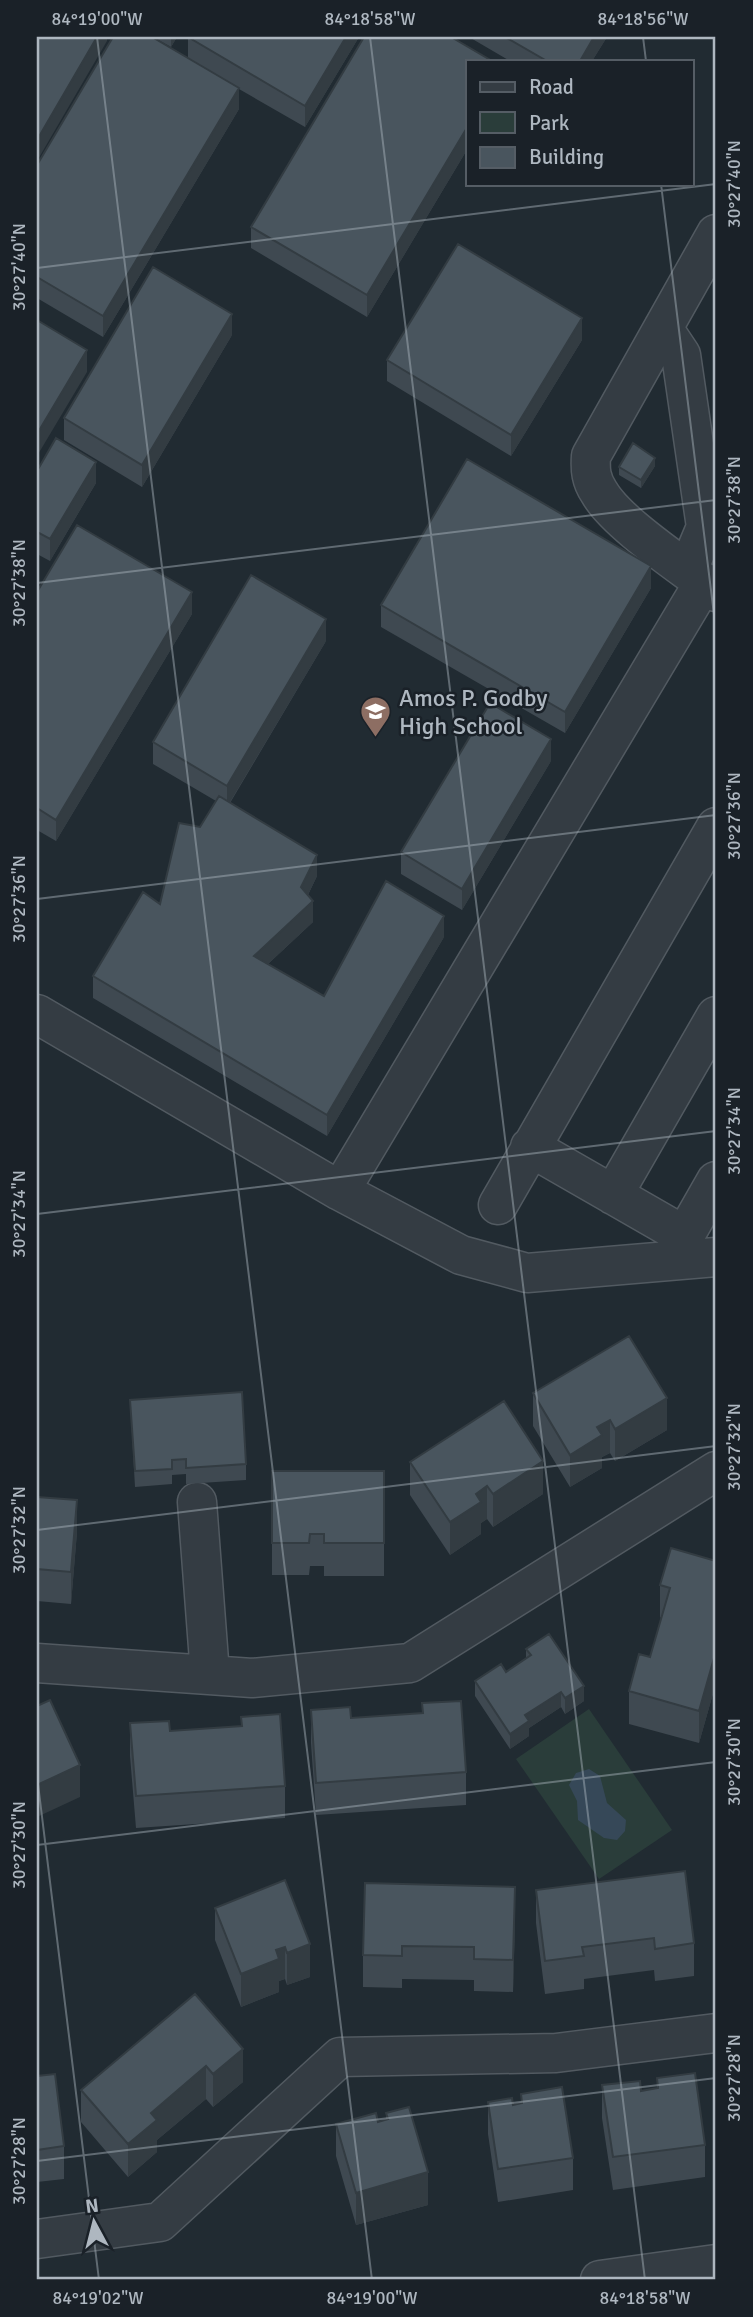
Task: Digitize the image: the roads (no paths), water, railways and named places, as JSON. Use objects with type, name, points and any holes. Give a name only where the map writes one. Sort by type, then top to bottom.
[{"type":"lane","points":[[703,582],[625,520],[600,495],[590,474],[591,456],[716,233]]},
{"type":"lane","points":[[340,1191],[703,582],[706,527],[681,355],[663,328]]},
{"type":"lane","points":[[498,1205],[713,839]]},
{"type":"lane","points":[[612,1195],[716,1017]]},
{"type":"lane","points":[[38,1019],[340,1191],[461,1255],[527,1273],[678,1248],[716,1257]]},
{"type":"lane","points":[[530,1147],[612,1195],[678,1248]]},
{"type":"lane","points":[[678,1248],[716,1181]]},
{"type":"lane","points":[[37,1663],[252,1678],[410,1663],[716,1471]]},
{"type":"lane","points":[[197,1502],[210,1674]]},
{"type":"lane","points":[[37,2239],[160,2222],[340,2057],[556,2053],[716,2033]]},
{"type":"lane","points":[[600,2280],[716,2264]]},
{"type":"water","points":[[589,1769],[600,1776],[607,1803],[626,1820],[625,1831],[617,1840],[604,1838],[578,1820],[577,1801],[569,1785],[576,1773]]},
{"type":"place","name":"Amos P. Godby High School","points":[[376,739]]}]
